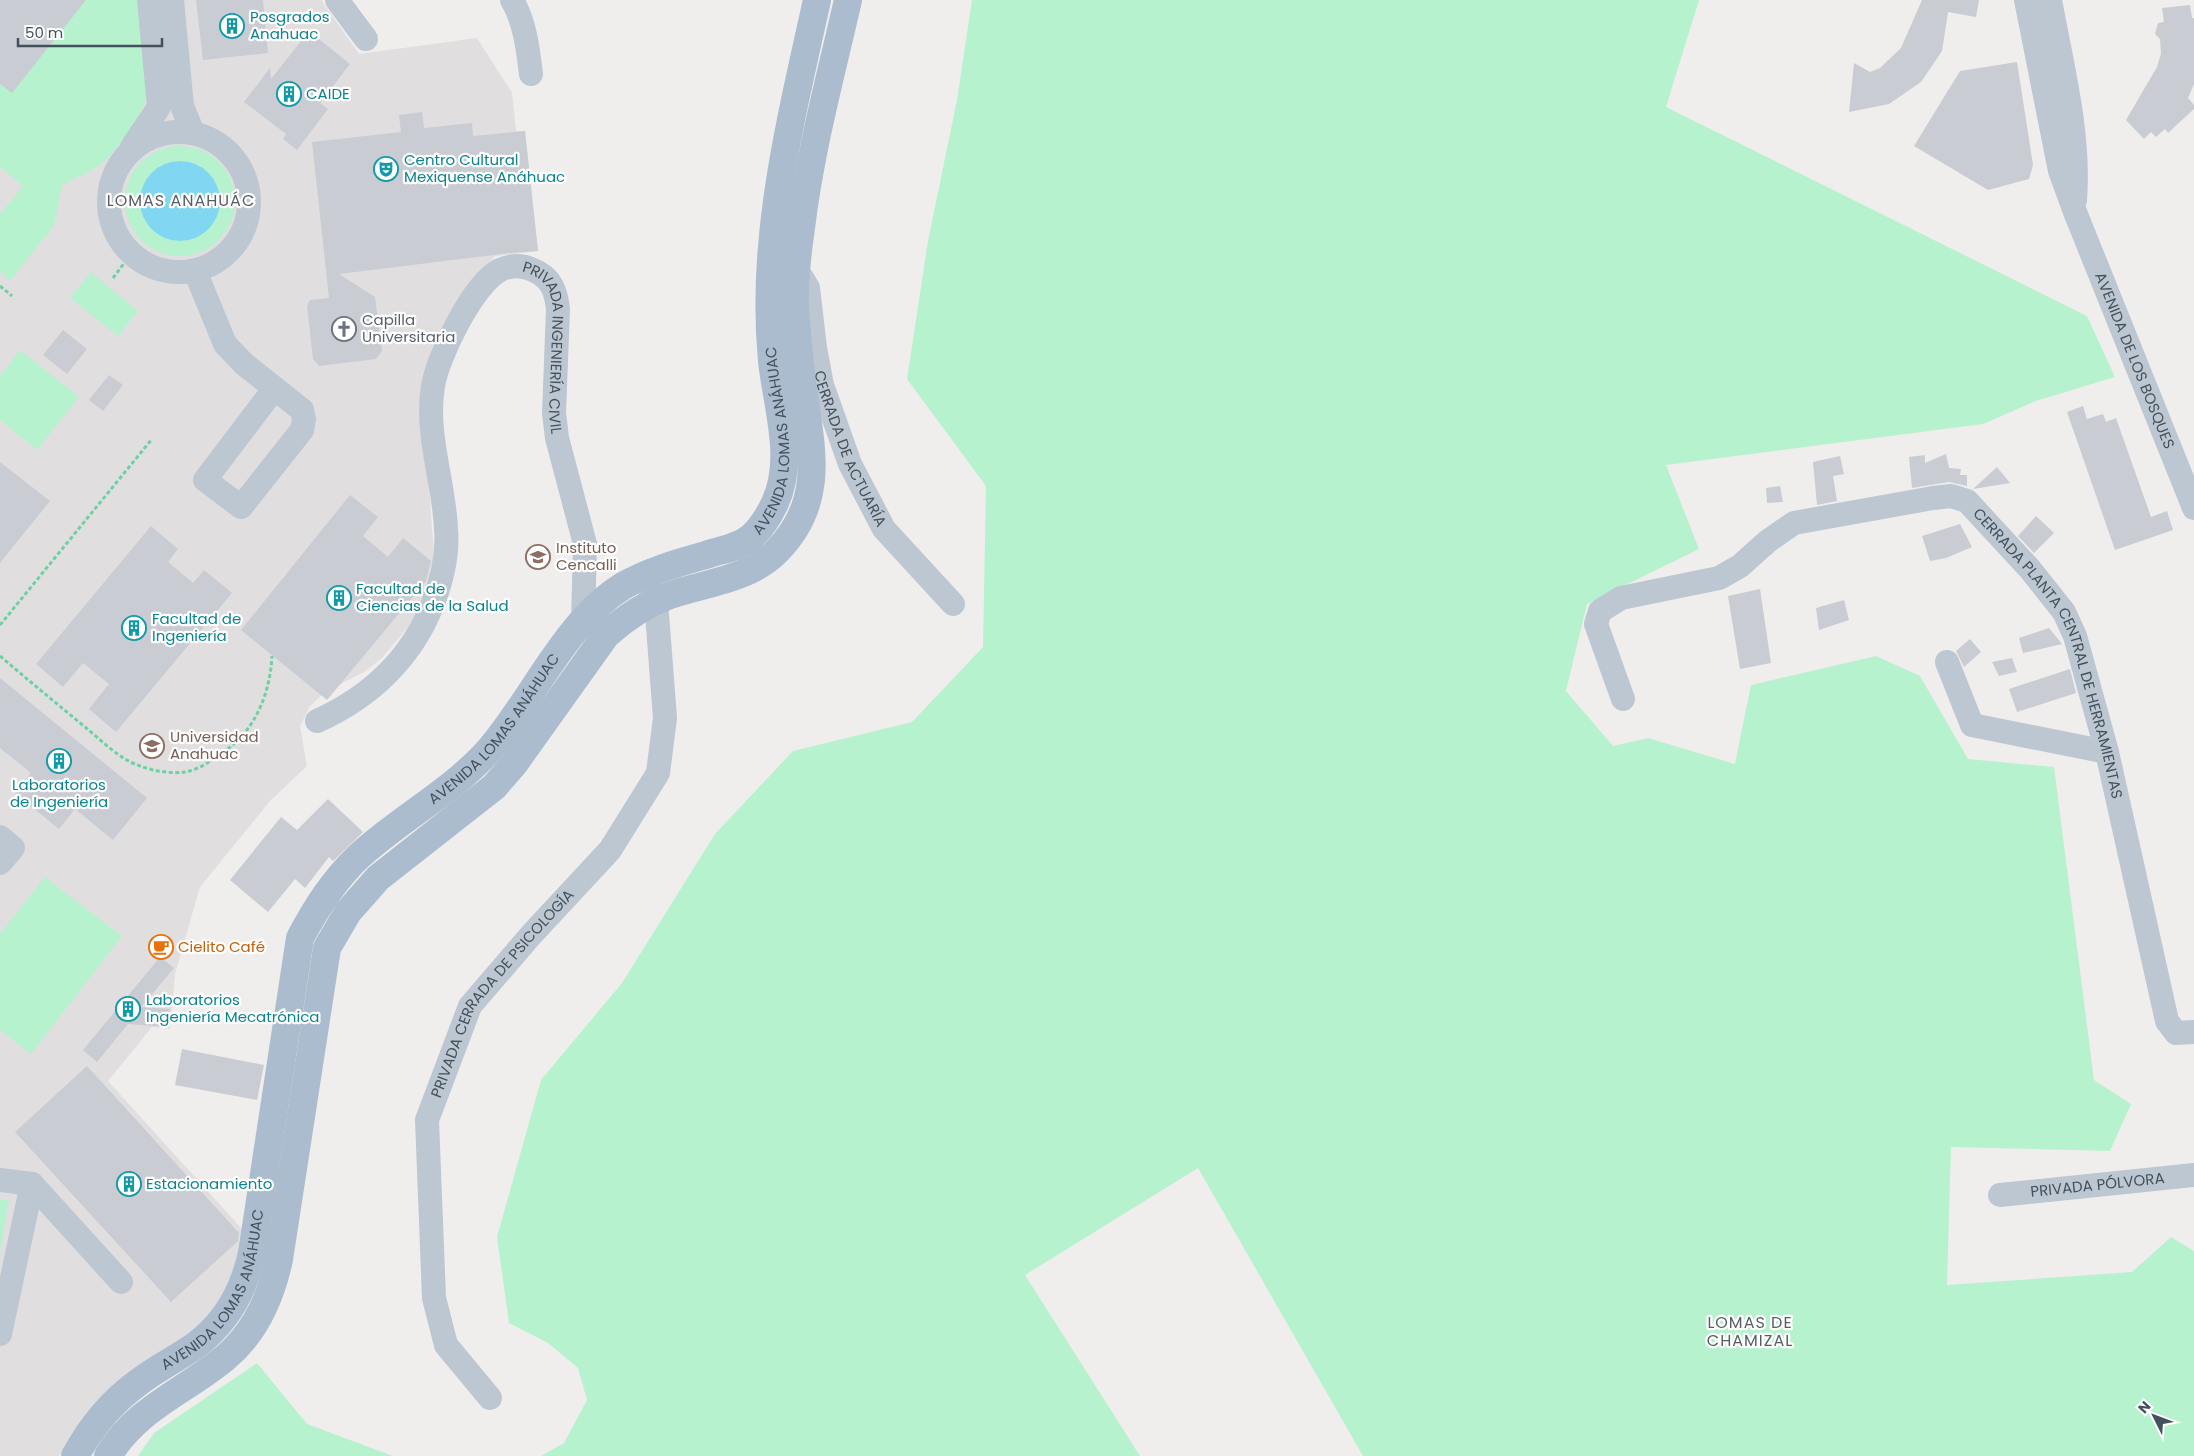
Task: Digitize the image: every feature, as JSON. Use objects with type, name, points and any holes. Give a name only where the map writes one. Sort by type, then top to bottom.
[{"type":"main road","name":"AVENIDA LOMAS ANÁHUAC","points":[[108,1456],[124,1434],[139,1418],[226,1357],[250,1330],[269,1296],[279,1259],[327,948],[336,931],[362,894],[378,878],[494,787],[514,764],[594,628],[600,601],[643,576],[739,544],[750,538],[767,519],[780,491],[785,463],[771,345],[769,302],[770,258],[776,195],[817,0]]},
{"type":"main road","name":"AVENIDA LOMAS ANÁHUAC","points":[[74,1456],[86,1436],[120,1397],[207,1336],[227,1313],[243,1284],[252,1253],[300,938],[325,895],[358,857],[474,766],[492,746],[555,657],[594,628],[628,617],[656,601],[752,570],[768,561],[779,550],[800,518],[811,483],[812,448],[798,345],[795,271],[804,200],[812,157],[848,0]]},
{"type":"street","points":[[129,152],[148,139],[162,134],[193,132],[215,141],[234,156],[246,177],[250,201],[246,224],[234,246],[217,262],[194,271],[172,272],[150,267],[131,254],[119,240],[111,223],[108,204],[111,185],[118,168],[159,107],[149,0]]},
{"type":"street","points":[[172,0],[182,106],[193,132]]},
{"type":"street","points":[[337,0],[366,39]]},
{"type":"street","points":[[512,0],[517,8],[527,41],[531,74]]},
{"type":"street","name":"AVENIDA DE LOS BOSQUES","points":[[2026,0],[2060,170],[2075,212],[2194,508]]},
{"type":"street","name":"AVENIDA DE LOS BOSQUES","points":[[2050,0],[2070,109],[2078,168],[2075,212]]},
{"type":"street","name":"PRIVADA INGENIERÍA CIVIL","points":[[317,721],[339,711],[360,698],[390,671],[410,646],[434,602],[445,554],[446,528],[430,416],[433,385],[446,345],[463,312],[492,276],[509,267],[524,267],[538,272],[552,286],[557,295],[554,412],[557,438],[585,544],[594,628]]},
{"type":"street","points":[[194,271],[225,344],[244,364],[274,390],[302,410],[304,419],[302,430],[241,507],[205,480],[274,390]]},
{"type":"street","name":"CERRADA DE ACTUARÍA","points":[[795,271],[808,288],[815,348],[822,385],[850,464],[884,529],[953,604]]},
{"type":"street","name":"CERRADA PLANTA CENTRAL DE HERRAMIENTAS","points":[[1624,699],[1596,624],[1600,611],[1621,598],[1719,578],[1740,566],[1768,541],[1794,523],[1950,496],[1967,502],[2029,568],[2064,612],[2075,636],[2107,752],[2167,1021],[2176,1033],[2194,1032]]},
{"type":"street","points":[[643,576],[656,601]]},
{"type":"street","name":"PRIVADA CERRADA DE PSICOLOGÍA","points":[[490,1398],[446,1345],[434,1298],[427,1120],[470,1006],[531,935],[610,850],[658,773],[665,718],[656,601]]},
{"type":"street","points":[[1947,662],[1972,725],[2107,752]]},
{"type":"street","points":[[0,837],[13,848],[0,863]]},
{"type":"street","name":"PRIVADA PÓLVORA","points":[[2000,1195],[2194,1175]]},
{"type":"street","points":[[0,1180],[32,1184],[121,1282]]},
{"type":"street","points":[[0,1334],[32,1184]]},
{"type":"path","points":[[113,278],[131,254]]},
{"type":"path","points":[[0,286],[12,296]]},
{"type":"path","points":[[0,625],[152,438]]},
{"type":"path","points":[[0,656],[116,753],[139,766],[163,771],[186,772],[201,766],[229,748],[251,724],[266,694],[271,678],[272,656]]},
{"type":"shaded area","name":"Universidad Anahuac","points":[[0,0],[321,0],[359,54],[477,38],[512,93],[516,131],[525,131],[538,251],[495,256],[477,278],[424,414],[434,556],[425,593],[418,610],[408,627],[382,658],[364,672],[325,692],[310,706],[300,726],[307,766],[270,801],[200,887],[175,974],[170,1029],[152,1027],[108,1081],[242,1229],[242,1248],[228,1291],[196,1330],[100,1398],[71,1434],[59,1456],[0,1456]]},
{"type":"green space","points":[[0,0],[141,0],[147,96],[131,130],[108,158],[94,169],[62,185],[54,226],[10,281],[0,272],[0,214],[23,186],[0,167]]},
{"type":"green space","points":[[972,0],[1699,0],[1666,107],[2087,316],[2115,377],[2036,401],[1983,424],[1666,465],[1699,549],[1587,604],[1566,691],[1613,746],[1648,738],[1735,764],[1751,685],[1876,656],[1920,676],[1968,759],[2054,767],[2094,1080],[2131,1104],[2110,1151],[1951,1147],[1947,1285],[2132,1272],[2171,1237],[2194,1251],[2194,1456],[1363,1456],[1198,1168],[1025,1275],[1140,1456],[541,1456],[564,1443],[587,1400],[578,1368],[548,1343],[509,1323],[497,1237],[541,1080],[622,983],[715,834],[793,751],[912,722],[983,647],[986,486],[907,379],[928,241],[957,100]]},
{"type":"green space","points":[[180,146],[201,150],[219,162],[231,180],[235,201],[231,222],[219,240],[201,252],[180,256],[159,252],[141,240],[129,222],[125,201],[129,180],[141,162],[159,150]]},
{"type":"green space","points":[[91,272],[138,311],[118,336],[70,298]]},
{"type":"green space","points":[[20,350],[79,397],[37,450],[0,420],[0,376]]},
{"type":"green space","points":[[45,877],[122,936],[31,1054],[0,1030],[0,934]]},
{"type":"green space","points":[[0,1199],[9,1200],[0,1253]]},
{"type":"green space","points":[[257,1363],[307,1424],[393,1456],[138,1456],[154,1433]]},
{"type":"water","points":[[180,161],[195,164],[208,173],[217,186],[220,201],[217,216],[208,229],[195,238],[180,241],[165,238],[152,229],[143,216],[140,201],[143,186],[152,173],[165,164]]},
{"type":"building","points":[[0,0],[86,0],[12,93],[0,84]]},
{"type":"building","name":"Posgrados Anahuac","points":[[196,0],[263,0],[268,53],[203,60]]},
{"type":"building","points":[[1922,0],[1979,0],[1976,17],[1948,12],[1942,51],[1921,82],[1889,104],[1849,112],[1854,63],[1870,72],[1880,68],[1901,48]]},
{"type":"building","points":[[2190,5],[2192,18],[2194,18],[2194,84],[2188,98],[2194,105],[2194,109],[2168,133],[2165,129],[2156,137],[2151,132],[2144,139],[2126,120],[2157,67],[2161,54],[2160,39],[2155,34],[2158,23],[2164,22],[2162,8]]},
{"type":"building","name":"CAIDE","points":[[309,31],[350,64],[320,103],[328,109],[297,150],[283,139],[286,134],[244,102],[270,68],[271,79]]},
{"type":"building","points":[[2017,62],[2033,165],[2029,179],[1988,190],[1914,146],[1960,71]]},
{"type":"building","points":[[422,112],[424,128],[472,123],[473,136],[525,131],[538,251],[339,274],[375,297],[382,351],[376,359],[319,366],[313,359],[307,306],[310,300],[329,298],[312,142],[401,132],[399,115]]},
{"type":"building","points":[[63,330],[87,349],[67,374],[43,355]]},
{"type":"building","points":[[109,375],[123,385],[103,411],[89,400]]},
{"type":"building","points":[[2083,406],[2087,419],[2103,414],[2106,422],[2116,418],[2151,517],[2167,511],[2173,530],[2115,550],[2067,412]]},
{"type":"building","points":[[1946,454],[1949,468],[1961,469],[1960,475],[1967,475],[1967,486],[1949,482],[1912,488],[1909,457],[1925,455],[1925,463]]},
{"type":"building","points":[[1840,456],[1844,474],[1833,476],[1837,501],[1817,505],[1813,462]]},
{"type":"building","points":[[0,462],[50,501],[0,563]]},
{"type":"building","points":[[1997,467],[2010,483],[1973,489]]},
{"type":"building","points":[[1780,486],[1783,502],[1767,503],[1766,488]]},
{"type":"building","name":"Facultad de Ciencias de la Salud","points":[[350,495],[378,517],[363,536],[388,557],[403,538],[431,561],[426,581],[327,700],[241,630]]},
{"type":"building","points":[[2036,516],[2054,533],[2034,553],[2018,536]]},
{"type":"building","points":[[1960,524],[1972,547],[1946,558],[1930,561],[1922,536]]},
{"type":"building","name":"Facultad de Ingeniería","points":[[151,526],[178,549],[168,562],[193,583],[204,570],[232,593],[116,732],[89,709],[109,684],[83,663],[63,687],[36,664]]},
{"type":"building","points":[[1760,589],[1771,663],[1740,669],[1728,596]]},
{"type":"building","points":[[1844,600],[1849,620],[1819,630],[1816,608]]},
{"type":"building","points":[[2049,628],[2062,644],[2023,653],[2019,638]]},
{"type":"building","points":[[1970,639],[1981,652],[1964,667],[1956,651]]},
{"type":"building","points":[[2012,658],[2017,672],[1999,676],[1992,662]]},
{"type":"building","points":[[2070,669],[2076,693],[2017,712],[2009,689]]},
{"type":"building","name":"Laboratorios de Ingeniería","points":[[0,678],[147,798],[113,840],[75,809],[59,829],[15,793],[31,773],[0,748]]},
{"type":"building","points":[[328,799],[363,832],[333,861],[329,857],[305,888],[295,879],[268,912],[230,880],[281,817],[297,830]]},
{"type":"building","name":"Laboratorios Ingeniería Mecatrónica","points":[[160,957],[174,968],[141,1007],[170,1009],[168,1027],[128,1024],[97,1062],[83,1050]]},
{"type":"building","points":[[182,1049],[264,1065],[257,1100],[175,1085]]},
{"type":"building","name":"Estacionamiento","points":[[87,1066],[239,1233],[238,1241],[171,1302],[15,1132]]},
{"type":"place","name":"Posgrados Anahuac","points":[[232,26]]},
{"type":"place","name":"CAIDE","points":[[289,94]]},
{"type":"place","name":"Centro Cultural Mexiquense Anáhuac","points":[[386,169]]},
{"type":"place","name":"Capilla Universitaria","points":[[344,329]]},
{"type":"place","name":"Instituto Cencalli","points":[[538,557]]},
{"type":"place","name":"Facultad de Ciencias de la Salud","points":[[339,598]]},
{"type":"place","name":"Facultad de Ingeniería","points":[[134,628]]},
{"type":"place","name":"Universidad Anahuac","points":[[152,746]]},
{"type":"place","name":"Laboratorios de Ingeniería","points":[[59,761]]},
{"type":"place","name":"Cielito Café","points":[[161,947]]},
{"type":"place","name":"Laboratorios Ingeniería Mecatrónica","points":[[128,1009]]},
{"type":"place","name":"Estacionamiento","points":[[129,1184]]},
{"type":"district","name":"LOMAS ANAHUÁC","points":[[181,200]]},
{"type":"district","name":"LOMAS DE CHAMIZAL","points":[[1750,1331]]}]
